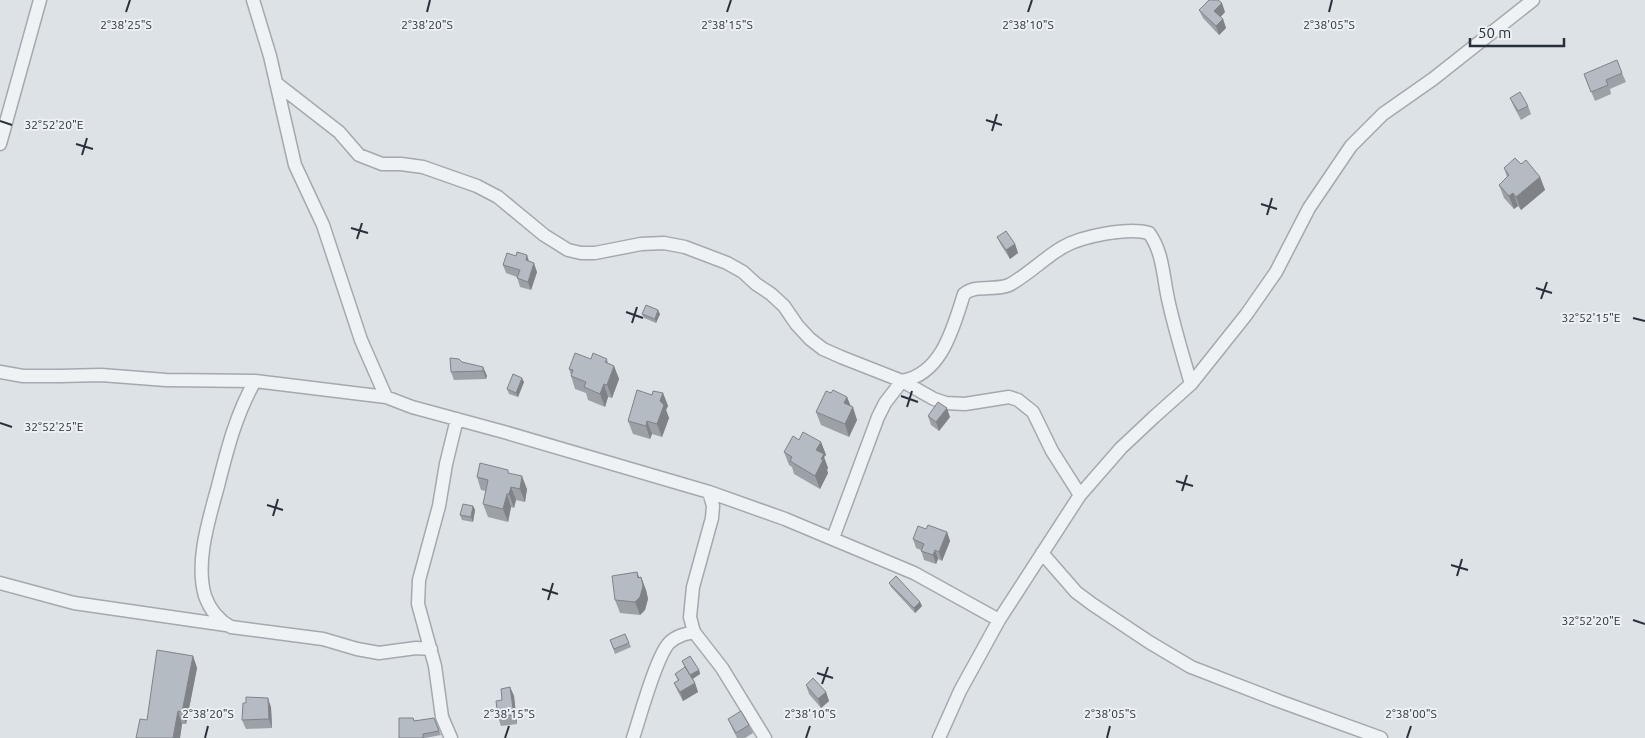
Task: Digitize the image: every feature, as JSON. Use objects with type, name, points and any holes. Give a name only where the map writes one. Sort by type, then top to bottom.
[{"type":"street","points":[[0,144],[40,0]]},
{"type":"street","points":[[253,0],[270,56],[295,165],[323,225],[361,340],[386,397]]},
{"type":"street","points":[[939,738],[960,691],[999,620],[1080,494],[1128,442],[1191,384],[1246,315],[1276,272],[1309,208],[1351,146],[1383,114],[1433,79],[1533,0]]},
{"type":"street","points":[[276,83],[339,132],[359,154],[382,164],[423,167],[477,186],[498,197],[544,235],[568,250],[581,253],[595,253],[641,244],[664,243],[685,247],[727,263],[743,272],[784,306],[797,325],[810,339],[823,349],[840,357],[902,380],[934,399],[946,403],[965,404],[1009,397],[1018,400],[1033,412],[1052,451],[1080,494]]},
{"type":"street","points":[[834,538],[878,417],[885,403],[902,380],[912,379],[922,374],[933,364],[948,341],[964,294],[970,290],[1006,286],[1062,247],[1073,242],[1111,233],[1141,230],[1149,233],[1155,241],[1158,250],[1168,298],[1191,384]]},
{"type":"street","points":[[0,372],[23,376],[101,374],[166,380],[255,381],[386,397],[412,407],[709,492],[834,538],[914,573],[999,620]]},
{"type":"street","points":[[228,626],[210,608],[205,594],[203,553],[209,519],[227,451],[239,414],[255,381]]},
{"type":"street","points":[[451,738],[442,718],[431,649],[418,604],[419,580],[439,506],[456,419]]},
{"type":"street","points":[[709,492],[713,506],[712,518],[702,550],[690,605],[690,617],[694,632],[722,668],[765,738]]},
{"type":"street","points":[[1042,553],[1076,592],[1149,642],[1191,666],[1270,698],[1382,738]]},
{"type":"street","points":[[0,583],[74,604],[323,639],[379,653],[416,648],[431,649]]},
{"type":"street","points":[[633,738],[660,658],[668,643],[678,636],[694,632]]},
{"type":"building","points":[[1209,0],[1218,0],[1222,3],[1214,11],[1223,19],[1216,26],[1199,10]]},
{"type":"building","points":[[1617,60],[1622,73],[1606,80],[1608,85],[1591,92],[1584,74]]},
{"type":"building","points":[[1520,92],[1528,106],[1518,111],[1510,98]]},
{"type":"building","points":[[1515,158],[1521,164],[1526,160],[1540,177],[1516,197],[1513,193],[1509,196],[1499,185],[1509,175],[1504,168]]},
{"type":"building","points":[[1006,231],[1015,244],[1006,250],[997,237]]},
{"type":"building","points":[[517,252],[527,255],[526,260],[534,263],[528,282],[517,278],[520,270],[503,265],[507,253],[516,256]]},
{"type":"building","points":[[646,305],[658,310],[655,319],[642,314]]},
{"type":"building","points":[[575,353],[591,359],[593,353],[607,359],[605,362],[614,366],[607,385],[604,384],[600,394],[584,387],[586,382],[571,376],[573,370],[569,369]]},
{"type":"building","points":[[450,358],[483,367],[483,371],[451,372]]},
{"type":"building","points":[[513,374],[522,378],[516,393],[507,389]]},
{"type":"building","points":[[637,390],[652,395],[653,391],[663,393],[660,401],[664,405],[657,424],[647,421],[646,426],[628,421]]},
{"type":"building","points":[[833,390],[847,397],[844,403],[853,407],[845,424],[816,412],[826,391],[831,393]]},
{"type":"building","points":[[938,402],[947,408],[936,422],[928,416]]},
{"type":"building","points":[[803,432],[821,442],[816,450],[824,454],[821,459],[823,460],[815,476],[790,461],[792,457],[784,452],[793,436],[799,440]]},
{"type":"building","points":[[480,463],[508,470],[508,473],[522,476],[520,489],[511,487],[503,509],[483,504],[488,480],[477,477]]},
{"type":"building","points":[[463,504],[473,506],[471,517],[460,515]]},
{"type":"building","points":[[928,525],[947,532],[939,552],[935,550],[933,555],[921,551],[924,544],[913,539],[918,526],[926,529]]},
{"type":"building","points":[[637,572],[638,578],[641,577],[643,586],[640,597],[635,602],[615,600],[612,576]]},
{"type":"building","points":[[896,576],[920,602],[914,608],[889,583]]},
{"type":"building","points":[[625,634],[629,643],[614,649],[610,640]]},
{"type":"building","points":[[157,650],[193,656],[182,712],[178,711],[173,738],[136,738],[140,719],[147,720]]},
{"type":"building","points":[[690,656],[699,670],[690,675],[682,661]]},
{"type":"building","points":[[685,667],[695,683],[680,692],[674,683],[679,680],[675,674]]},
{"type":"building","points":[[813,678],[826,692],[818,699],[806,685]]},
{"type":"building","points":[[510,687],[514,715],[498,717],[496,701],[502,700],[501,689]]},
{"type":"building","points":[[246,697],[268,698],[269,719],[242,720],[243,703],[246,703]]},
{"type":"building","points":[[741,711],[749,725],[736,733],[728,719]]},
{"type":"building","points":[[399,718],[413,718],[414,721],[434,718],[439,731],[423,734],[423,738],[399,738]]}]
